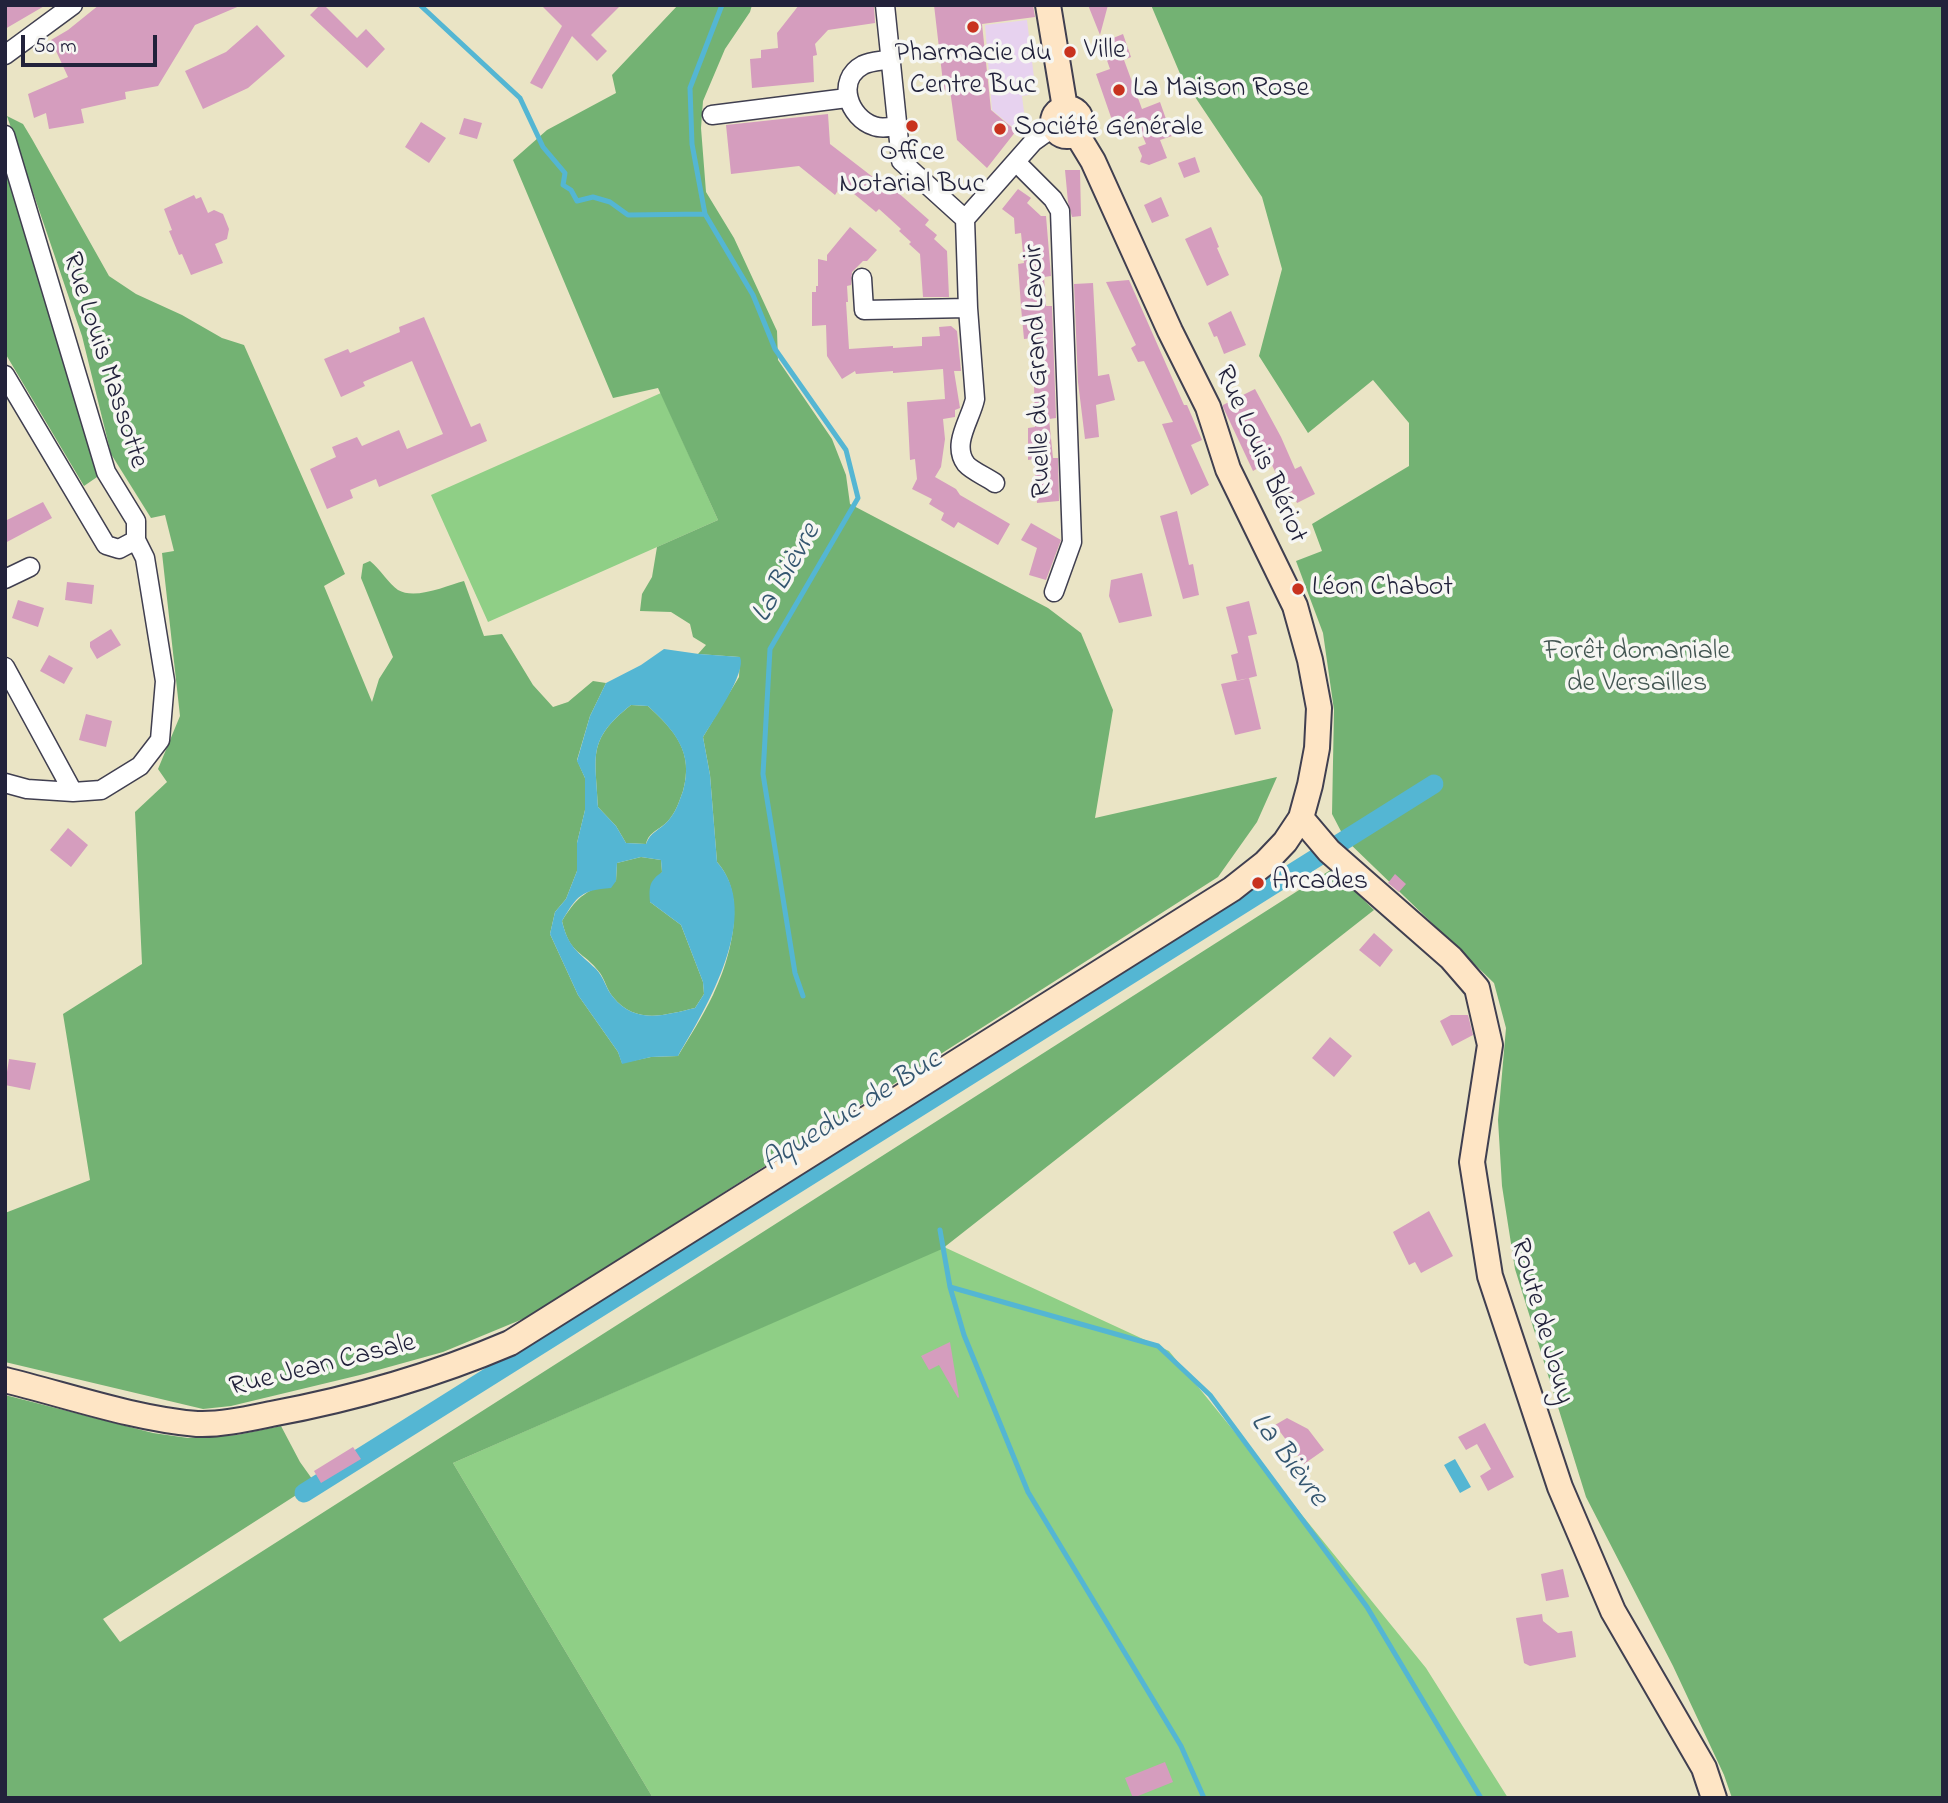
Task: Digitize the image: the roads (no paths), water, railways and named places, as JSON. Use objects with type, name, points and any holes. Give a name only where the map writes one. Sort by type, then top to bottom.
[{"type":"main road","name":"Rue Louis Blériot","points":[[1048,5],[1065,123],[1093,161],[1170,331],[1208,407],[1228,469],[1295,606],[1310,660],[1318,708],[1317,748],[1301,818]]},
{"type":"main road","name":"Rue Jean Casale","points":[[5,1380],[157,1419],[199,1424],[236,1421],[294,1410],[433,1372],[510,1343],[1232,889],[1265,863],[1285,842],[1301,818]]},
{"type":"main road","name":"Route de Jouy","points":[[1301,818],[1329,851],[1451,958],[1477,988],[1490,1045],[1472,1162],[1490,1276],[1560,1487],[1613,1611],[1704,1768],[1714,1798]]},
{"type":"street","points":[[5,55],[73,5]]},
{"type":"street","points":[[885,5],[901,161],[965,219]]},
{"type":"street","points":[[891,59],[863,65],[854,72],[847,98],[853,110],[875,127],[897,126]]},
{"type":"street","points":[[712,116],[847,98]]},
{"type":"street","points":[[995,483],[966,464],[961,450],[961,434],[975,399],[965,219],[1033,142],[1065,123]]},
{"type":"street","name":"Rue Louis Massotte","points":[[5,135],[106,472],[136,521],[136,540],[145,558],[165,681],[160,740],[140,766],[101,790],[73,792],[27,789],[5,783]]},
{"type":"street","name":"Ruelle du Grand Lavoir","points":[[1016,162],[1053,199],[1060,211],[1072,542],[1054,592]]},
{"type":"street","points":[[862,278],[864,310],[968,308]]},
{"type":"street","points":[[5,375],[106,545],[119,549],[136,540]]},
{"type":"street","points":[[5,579],[30,567]]},
{"type":"street","points":[[5,667],[73,792]]},
{"type":"water","points":[[664,649],[740,657],[739,674],[734,685],[703,737],[710,775],[717,862],[730,883],[735,908],[733,934],[726,960],[703,1013],[678,1056],[651,1057],[622,1064],[618,1052],[578,995],[550,934],[555,912],[566,899],[577,871],[577,843],[585,810],[585,778],[577,761],[590,716],[606,683],[641,665]],"holes":[[[631,705],[648,706],[666,724],[680,744],[686,765],[683,791],[675,810],[646,844],[626,843],[616,826],[598,807],[596,761],[600,739]],[[641,857],[661,860],[662,872],[651,885],[650,902],[681,925],[703,982],[704,994],[695,1008],[651,1016],[631,1012],[613,997],[599,972],[575,948],[564,930],[562,921],[576,900],[593,890],[611,888],[616,881],[617,863]]]},
{"type":"water","points":[[1455,1459],[1471,1487],[1460,1493],[1444,1465]]},
{"type":"waterway","name":"La Bièvre","points":[[420,5],[520,98],[543,147],[565,173],[563,185],[571,190],[577,201],[593,197],[610,202],[628,215],[705,214],[753,295],[775,349],[846,450],[858,498],[770,649],[763,774],[795,973],[803,996]]},
{"type":"waterway","name":"La Bièvre","points":[[705,214],[692,144],[690,88],[722,5]]},
{"type":"waterway","name":"Aqueduc de Buc","points":[[304,1493],[1434,784]]},
{"type":"waterway","name":"La Bièvre","points":[[940,1230],[950,1287],[964,1335],[1028,1492],[1181,1746],[1204,1798]]},
{"type":"waterway","name":"La Bièvre","points":[[950,1287],[1158,1346],[1210,1395],[1367,1607],[1481,1798]]},
{"type":"place","name":"Pharmacie du Centre Buc","points":[[973,27]]},
{"type":"place","name":"Ville","points":[[1070,52]]},
{"type":"place","name":"La Maison Rose","points":[[1119,90]]},
{"type":"place","name":"Office Notarial Buc","points":[[912,126]]},
{"type":"place","name":"Société Générale","points":[[1000,129]]},
{"type":"place","name":"Léon Chabot","points":[[1298,589]]},
{"type":"place","name":"Arcades","points":[[1258,883]]},
{"type":"park label","name":"Forêt domaniale de Versailles","points":[[1637,669]]}]
